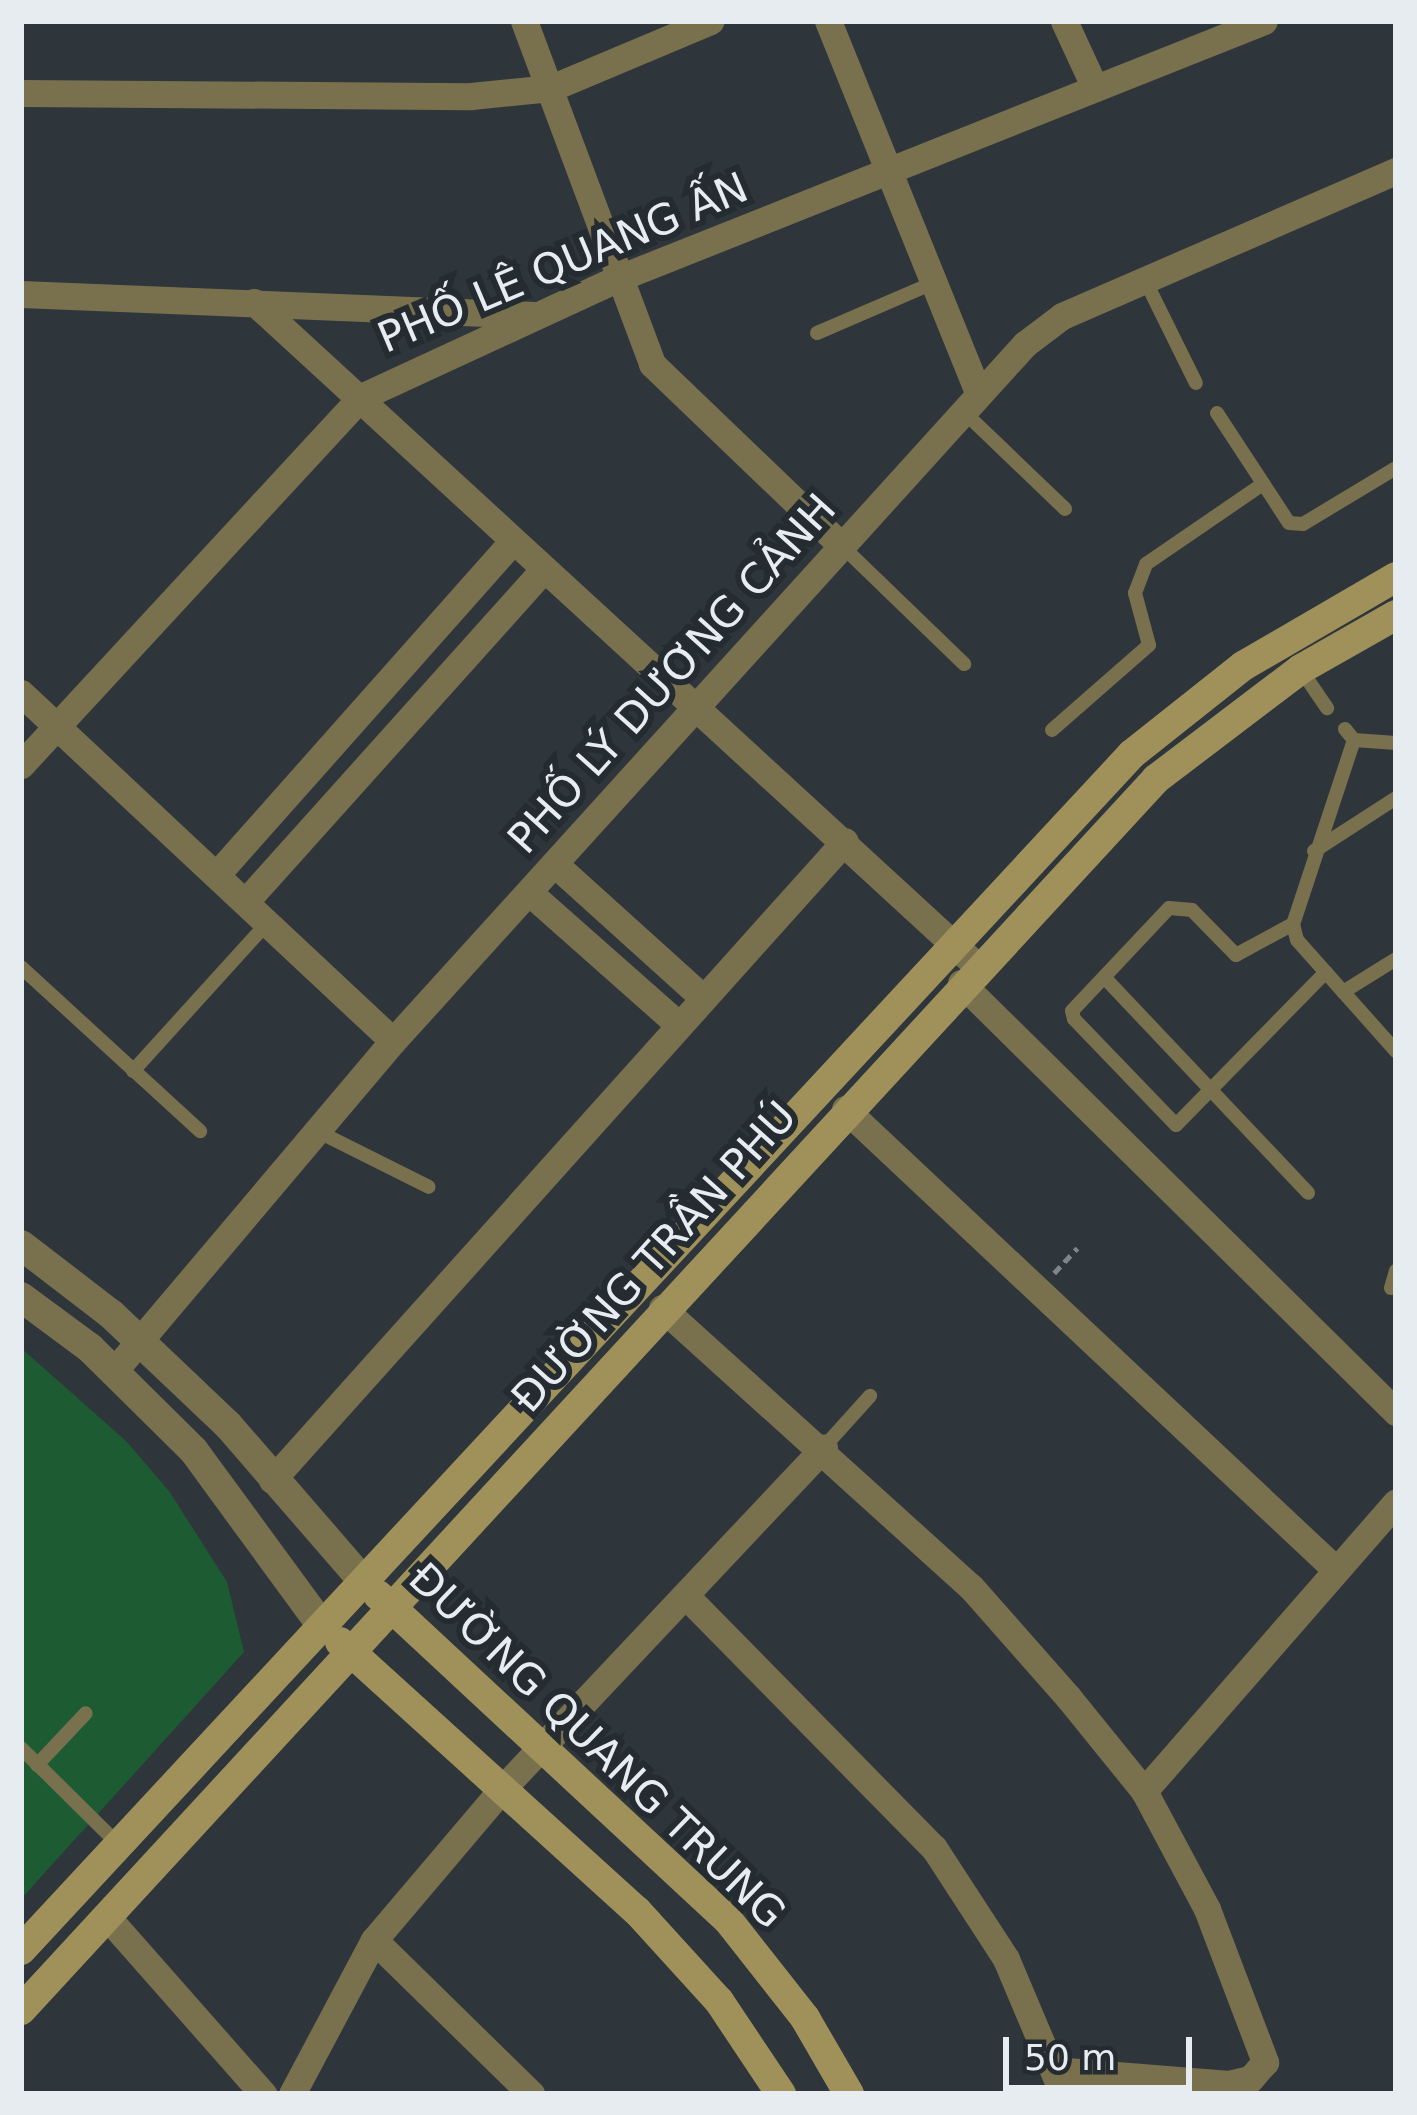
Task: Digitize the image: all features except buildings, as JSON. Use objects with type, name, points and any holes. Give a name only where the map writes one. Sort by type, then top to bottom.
[{"type":"main road","name":"ĐƯỜNG TRẦN PHÚ","points":[[21,1949],[952,941],[1132,754],[1283,640],[1396,577]]},
{"type":"main road","name":"ĐƯỜNG TRẦN PHÚ","points":[[21,2010],[969,974],[1156,779],[1300,669],[1396,615]]},
{"type":"main road","name":"ĐƯỜNG QUANG TRUNG","points":[[363,1581],[544,1742],[766,1964],[849,2094]]},
{"type":"main road","points":[[322,1625],[503,1787],[681,1957],[781,2094]]},
{"type":"street","points":[[524,21],[652,364],[674,393],[842,546]]},
{"type":"street","points":[[21,93],[471,96],[551,88],[710,21]]},
{"type":"street","points":[[828,21],[934,283],[971,402]]},
{"type":"street","points":[[1064,21],[1095,88]]},
{"type":"street","name":"PHỐ LÊ QUANG ẤN","points":[[21,765],[361,398],[619,278],[1264,21]]},
{"type":"street","name":"PHỐ LÝ DƯƠNG CẢNH","points":[[114,1371],[393,1041],[532,895],[971,402],[1062,316],[1396,171]]},
{"type":"street","points":[[21,294],[539,315]]},
{"type":"street","points":[[254,302],[952,941],[969,974],[1396,1412]]},
{"type":"street","points":[[218,873],[513,541]]},
{"type":"street","points":[[247,900],[544,569]]},
{"type":"street","points":[[21,693],[393,1041]]},
{"type":"street","points":[[272,1480],[845,841]]},
{"type":"street","points":[[557,866],[704,998]]},
{"type":"street","points":[[532,895],[680,1025]]},
{"type":"street","points":[[845,1109],[1335,1569]]},
{"type":"street","points":[[21,1245],[139,1341],[363,1581]]},
{"type":"street","points":[[21,1297],[114,1371],[194,1451],[322,1625]]},
{"type":"street","points":[[662,1308],[824,1447],[971,1587],[1144,1791],[1208,1909],[1261,2040],[1265,2062],[1250,2079],[1230,2089],[1059,2082],[1006,1959],[934,1848],[687,1597]]},
{"type":"street","points":[[292,2094],[374,1940],[544,1742],[687,1597],[824,1447]]},
{"type":"street","points":[[1144,1791],[1396,1502]]},
{"type":"street","points":[[108,1918],[263,2094]]},
{"type":"street","points":[[374,1940],[531,2094]]},
{"type":"lane","points":[[1144,278],[1196,383]]},
{"type":"lane","points":[[817,333],[934,283]]},
{"type":"lane","points":[[971,402],[1065,508]]},
{"type":"lane","points":[[1217,413],[1289,523],[1303,524],[1396,469]]},
{"type":"lane","points":[[1052,730],[1149,645],[1136,593],[1146,564],[1263,484]]},
{"type":"lane","points":[[842,546],[964,664]]},
{"type":"lane","points":[[1283,640],[1327,708]]},
{"type":"lane","points":[[1326,972],[1186,1118],[1169,1122],[1074,1019],[1104,976],[1180,904],[1236,956],[1293,923],[1349,735],[1396,743]]},
{"type":"lane","points":[[1314,851],[1396,798]]},
{"type":"lane","points":[[133,1071],[268,920]]},
{"type":"lane","points":[[1293,923],[1326,972],[1396,1052]]},
{"type":"lane","points":[[1343,992],[1396,959]]},
{"type":"lane","points":[[21,968],[200,1130]]},
{"type":"lane","points":[[1104,976],[1308,1193]]},
{"type":"lane","points":[[315,1130],[429,1187]]},
{"type":"lane","points":[[1391,1288],[1396,1271]]},
{"type":"lane","points":[[824,1447],[870,1396]]},
{"type":"lane","points":[[38,1765],[86,1713]]},
{"type":"lane","points":[[21,1748],[118,1845]]},
{"type":"green space","points":[[21,1348],[126,1441],[169,1491],[227,1582],[244,1652],[21,1899]]}]
